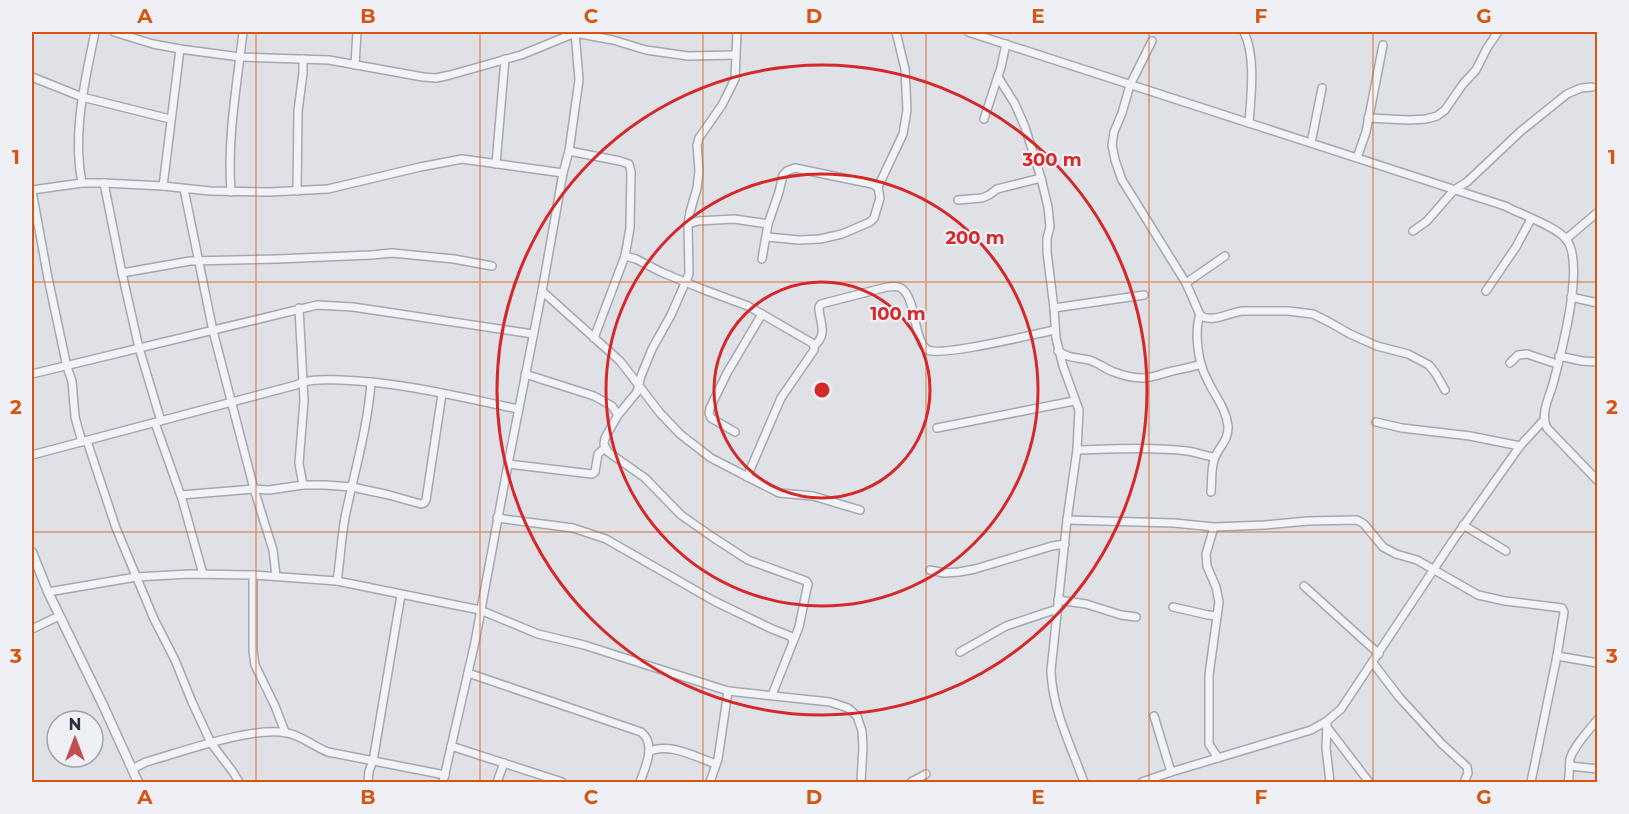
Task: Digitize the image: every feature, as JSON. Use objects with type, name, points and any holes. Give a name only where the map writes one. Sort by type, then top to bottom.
[{"type":"street","points":[[82,183],[79,156],[82,97],[95,32]]},
{"type":"street","points":[[114,32],[153,44],[180,49],[240,57],[329,60],[436,78],[521,55],[575,32],[646,50],[688,56],[735,55]]},
{"type":"street","points":[[231,192],[229,143],[243,32]]},
{"type":"street","points":[[355,65],[357,32]]},
{"type":"street","points":[[132,769],[146,762],[211,743],[246,735],[285,732],[295,735],[318,749],[444,779],[475,642],[569,151],[579,80],[575,32]]},
{"type":"street","points":[[508,464],[585,475],[595,472],[598,454],[605,448],[605,438],[618,416],[637,392],[652,349],[686,282],[690,264],[688,224],[699,171],[697,145],[735,79],[736,32]]},
{"type":"street","points":[[767,237],[820,239],[857,229],[874,218],[880,198],[878,187],[903,134],[907,110],[905,69],[896,32]]},
{"type":"street","points":[[968,32],[1505,206],[1557,231],[1566,239],[1572,251],[1574,277],[1566,330],[1543,421],[1520,446],[1433,569],[1341,709],[1327,724],[1311,730],[1171,772],[1142,783]]},
{"type":"street","points":[[1244,32],[1250,49],[1249,123]]},
{"type":"street","points":[[1368,118],[1426,119],[1437,116],[1445,110],[1476,70],[1498,32]]},
{"type":"street","points":[[1152,41],[1130,85],[1114,132],[1112,145],[1114,160],[1122,180],[1186,283],[1200,315],[1208,319],[1236,311],[1313,314],[1377,346],[1408,354],[1429,365],[1445,390]]},
{"type":"street","points":[[984,119],[1006,44]]},
{"type":"street","points":[[1357,158],[1366,132],[1383,45]]},
{"type":"street","points":[[163,186],[180,49]]},
{"type":"street","points":[[297,190],[298,111],[303,58]]},
{"type":"street","points":[[496,164],[505,59]]},
{"type":"street","points":[[32,77],[82,97],[170,119]]},
{"type":"street","points":[[998,77],[1015,104],[1025,127],[1041,178],[1050,227],[1047,252],[1058,351],[1079,410],[1077,450],[1057,609],[1052,681],[1058,713],[1084,783]]},
{"type":"street","points":[[1413,231],[1427,221],[1455,190],[1467,182],[1521,131],[1567,93],[1592,87]]},
{"type":"street","points":[[1311,143],[1322,88]]},
{"type":"street","points":[[569,151],[629,164],[631,172],[630,228],[625,256],[594,338]]},
{"type":"street","points":[[238,783],[233,772],[211,743],[192,702],[136,577],[76,426],[72,399],[73,384],[67,367],[48,278],[32,191],[82,183],[163,186],[231,192],[328,189],[462,159],[563,173]]},
{"type":"street","points":[[762,259],[768,224],[783,175],[787,171],[795,168],[878,187]]},
{"type":"street","points":[[958,200],[982,198],[997,189],[1041,178]]},
{"type":"street","points":[[104,183],[139,348],[158,422],[203,574]]},
{"type":"street","points":[[184,189],[213,331],[254,489],[273,550],[276,576]]},
{"type":"street","points":[[1566,239],[1598,212]]},
{"type":"street","points":[[688,224],[717,219],[768,224]]},
{"type":"street","points":[[1486,291],[1516,247],[1531,219]]},
{"type":"street","points":[[122,273],[197,260],[312,258],[392,253],[454,259],[492,266]]},
{"type":"street","points":[[625,256],[748,306],[814,346]]},
{"type":"street","points":[[1186,283],[1225,256]]},
{"type":"street","points":[[747,477],[781,398],[814,350],[814,346],[821,340],[819,307],[822,304],[887,287],[902,288],[908,296],[924,348],[930,351],[940,352],[977,346],[1055,330]]},
{"type":"street","points":[[542,291],[620,361],[660,413],[687,440],[711,459],[780,493],[813,496],[860,510]]},
{"type":"street","points":[[1054,308],[1144,295]]},
{"type":"street","points":[[1571,297],[1598,303]]},
{"type":"street","points":[[32,374],[317,305],[334,305],[533,334]]},
{"type":"street","points":[[299,309],[304,401],[299,463],[303,485]]},
{"type":"street","points":[[735,432],[711,418],[710,408],[762,314]]},
{"type":"street","points":[[1200,315],[1197,331],[1201,364],[1206,379],[1225,412],[1228,433],[1214,457],[1211,492]]},
{"type":"street","points":[[1058,351],[1067,357],[1089,360],[1130,377],[1155,376],[1201,364]]},
{"type":"street","points":[[1510,363],[1518,355],[1527,354],[1558,360],[1598,362]]},
{"type":"street","points":[[525,374],[594,396],[612,406],[618,416]]},
{"type":"street","points":[[32,455],[296,385],[303,381],[371,382],[518,409]]},
{"type":"street","points":[[337,581],[346,509],[366,421],[371,382]]},
{"type":"street","points":[[181,495],[325,485],[352,488],[424,503],[442,394]]},
{"type":"street","points":[[937,428],[1074,401]]},
{"type":"street","points":[[1543,421],[1546,428],[1597,479]]},
{"type":"street","points":[[1376,422],[1520,446]]},
{"type":"street","points":[[605,448],[645,478],[681,515],[714,538],[748,560],[806,581],[808,584],[799,627],[772,695]]},
{"type":"street","points":[[1077,450],[1143,449],[1189,452],[1214,457]]},
{"type":"street","points":[[497,518],[573,528],[606,539],[714,601],[790,636],[793,640]]},
{"type":"street","points":[[1067,520],[1174,523],[1214,527],[1308,521],[1361,521],[1383,547],[1396,554],[1417,560],[1478,595],[1504,601],[1562,608],[1563,622],[1557,656],[1531,783]]},
{"type":"street","points":[[1464,525],[1506,551]]},
{"type":"street","points":[[1214,527],[1206,554],[1207,566],[1219,602],[1209,675],[1209,744],[1218,758]]},
{"type":"street","points":[[930,570],[944,573],[975,569],[1065,544]]},
{"type":"street","points":[[32,552],[59,616],[138,783]]},
{"type":"street","points":[[48,592],[136,577],[203,574],[254,575],[337,581],[480,610],[538,633],[584,645],[728,691],[830,702],[848,708],[857,716],[862,731],[861,783]]},
{"type":"street","points":[[254,575],[255,665],[285,732]]},
{"type":"street","points":[[1304,586],[1379,654]]},
{"type":"street","points":[[368,783],[401,595]]},
{"type":"street","points":[[1058,600],[1086,604],[1121,615],[1136,617]]},
{"type":"street","points":[[1173,607],[1217,616]]},
{"type":"street","points":[[960,652],[1006,626],[1057,609]]},
{"type":"street","points":[[32,629],[59,616]]},
{"type":"street","points":[[1557,656],[1598,663]]},
{"type":"street","points":[[1373,663],[1399,697],[1442,744],[1467,767],[1468,773],[1464,783]]},
{"type":"street","points":[[468,672],[641,732],[648,740],[650,752],[640,783]]},
{"type":"street","points":[[710,783],[716,764],[728,691]]},
{"type":"street","points":[[1154,716],[1171,772]]},
{"type":"street","points":[[1568,783],[1572,753],[1598,719]]},
{"type":"street","points":[[1327,724],[1326,748],[1330,783]]},
{"type":"street","points":[[1327,724],[1369,783]]},
{"type":"street","points":[[451,746],[562,783]]},
{"type":"street","points":[[650,752],[665,747],[716,764]]},
{"type":"street","points":[[497,783],[504,763]]},
{"type":"street","points":[[1570,766],[1598,769]]},
{"type":"street","points":[[911,783],[926,774]]}]
